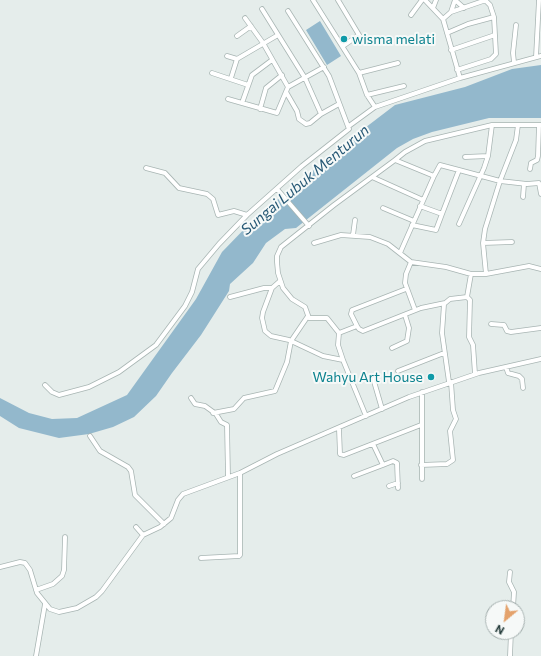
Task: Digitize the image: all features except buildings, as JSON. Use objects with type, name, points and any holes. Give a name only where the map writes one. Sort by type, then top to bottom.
[{"type":"street","points":[[313,0],[359,73],[367,95],[375,107]]},
{"type":"street","points":[[338,0],[359,35],[343,46]]},
{"type":"street","points":[[411,15],[423,0],[443,19],[460,78]]},
{"type":"street","points":[[433,8],[436,0]]},
{"type":"street","points":[[451,12],[455,0],[464,8]]},
{"type":"street","points":[[443,19],[451,12],[485,0],[490,5],[494,17],[496,54],[494,57],[457,70]]},
{"type":"street","points":[[45,385],[48,389],[59,395],[89,387],[119,372],[156,345],[185,306],[192,292],[198,269],[219,244],[247,215],[278,190],[302,166],[347,131],[349,126],[375,107],[460,78],[539,56],[539,0]]},
{"type":"street","points":[[262,9],[305,78],[321,114]]},
{"type":"street","points":[[288,11],[324,67],[349,126]]},
{"type":"street","points":[[447,33],[468,24],[494,17]]},
{"type":"street","points":[[245,18],[263,43],[288,87]]},
{"type":"street","points":[[512,63],[516,25]]},
{"type":"street","points":[[237,36],[251,26]]},
{"type":"street","points":[[231,78],[237,59],[278,35]]},
{"type":"street","points":[[451,50],[495,35]]},
{"type":"street","points":[[227,56],[237,59]]},
{"type":"street","points":[[242,103],[252,75],[272,60]]},
{"type":"street","points":[[359,73],[398,63]]},
{"type":"street","points":[[228,99],[275,114],[278,113],[288,87],[324,67]]},
{"type":"street","points":[[212,73],[231,78],[248,85]]},
{"type":"street","points":[[260,109],[266,88],[282,75]]},
{"type":"street","points":[[367,95],[404,86]]},
{"type":"street","points":[[286,92],[288,93],[301,122],[310,123],[321,114],[339,104]]},
{"type":"street","points":[[459,224],[488,156],[492,125]]},
{"type":"street","points":[[366,416],[338,345],[339,333],[327,318],[311,319],[308,316],[305,307],[288,295],[280,281],[277,256],[281,248],[308,225],[405,152],[425,141],[492,125],[540,125],[538,156],[537,160],[531,163],[530,168]]},
{"type":"street","points":[[486,274],[483,243],[484,229],[516,140],[518,125]]},
{"type":"street","points":[[465,157],[488,156]]},
{"type":"street","points":[[395,160],[434,176]]},
{"type":"street","points":[[400,253],[420,206],[440,165],[500,182],[524,184],[539,183],[541,194]]},
{"type":"street","points":[[146,168],[165,173],[179,188],[207,194],[213,199],[218,215],[234,211],[247,215]]},
{"type":"street","points":[[412,225],[436,230],[459,170]]},
{"type":"street","points":[[372,177],[423,200]]},
{"type":"street","points":[[524,184],[524,197]]},
{"type":"street","points":[[278,190],[308,225]]},
{"type":"street","points":[[420,206],[442,214]]},
{"type":"street","points":[[383,208],[414,221]]},
{"type":"street","points":[[353,235],[355,220]]},
{"type":"street","points":[[314,243],[340,235],[353,235],[379,239],[400,253],[410,262],[446,267],[471,274],[486,274],[529,266],[541,269]]},
{"type":"street","points":[[483,243],[512,242]]},
{"type":"street","points":[[410,262],[405,278],[406,289],[415,310]]},
{"type":"street","points":[[471,274],[467,297],[470,301],[469,337],[473,348],[475,374]]},
{"type":"street","points":[[280,281],[272,288],[263,312],[263,326],[271,336],[291,341],[323,356],[343,360]]},
{"type":"street","points":[[230,297],[264,288],[272,288]]},
{"type":"street","points":[[406,289],[352,310],[351,314],[357,326],[364,331],[415,310],[439,302],[445,303]]},
{"type":"street","points":[[421,465],[447,464],[453,460],[450,431],[456,419],[453,410],[450,382],[444,353],[442,322],[445,303],[450,298],[467,297]]},
{"type":"street","points":[[392,348],[407,340],[409,328],[404,315]]},
{"type":"street","points":[[213,413],[234,409],[244,398],[275,391],[287,362],[291,341],[308,316]]},
{"type":"street","points":[[491,324],[504,325],[507,331],[511,332],[541,328]]},
{"type":"street","points":[[339,333],[357,326]]},
{"type":"street","points":[[398,372],[444,353]]},
{"type":"street","points":[[0,567],[20,562],[25,563],[30,570],[36,590],[51,610],[59,612],[82,606],[96,597],[110,582],[143,535],[164,524],[171,518],[178,500],[183,494],[228,476],[240,473],[277,454],[339,429],[422,392],[475,374],[541,359]]},
{"type":"street","points":[[506,367],[508,373],[519,376],[522,379],[524,388]]},
{"type":"street","points":[[373,378],[382,409]]},
{"type":"street","points":[[422,392],[422,479]]},
{"type":"street","points":[[191,398],[196,404],[205,406],[216,414],[221,422],[227,425],[228,476]]},
{"type":"street","points":[[339,429],[340,454],[342,455],[421,425]]},
{"type":"street","points":[[90,436],[100,451],[128,467],[131,471],[136,495],[164,524]]},
{"type":"street","points":[[373,444],[383,465]]},
{"type":"street","points":[[354,476],[396,461],[398,486],[389,486]]},
{"type":"street","points":[[201,558],[239,556],[240,554],[240,473]]},
{"type":"street","points":[[136,527],[143,535]]},
{"type":"street","points":[[36,590],[54,584],[62,576],[64,570],[65,537]]},
{"type":"street","points":[[510,572],[509,582],[514,592],[514,600]]},
{"type":"street","points":[[36,656],[45,604]]},
{"type":"street","points":[[510,656],[511,640]]},
{"type":"water","points":[[320,21],[341,56],[327,65],[306,30]]},
{"type":"water","name":"Sungai Lubuk Menturun","points":[[541,65],[541,118],[489,118],[432,132],[413,139],[397,148],[296,228],[285,229],[266,243],[253,263],[230,284],[229,291],[201,335],[156,396],[134,417],[113,427],[89,434],[59,438],[19,428],[0,416],[0,398],[29,413],[52,419],[77,418],[127,395],[196,299],[222,252],[253,220],[357,134],[395,105],[465,87],[512,69]]},
{"type":"place","name":"wisma melati","points":[[344,39]]},
{"type":"place","name":"Wahyu Art House","points":[[431,377]]}]
